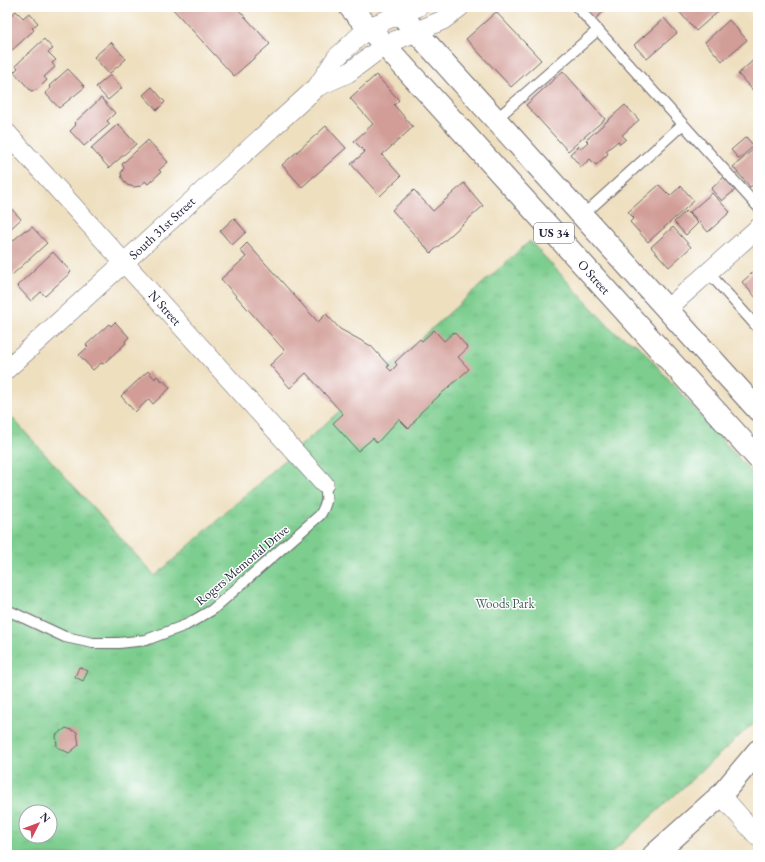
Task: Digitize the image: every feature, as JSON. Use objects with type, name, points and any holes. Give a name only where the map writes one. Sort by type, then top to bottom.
[{"type":"main road","name":"O Street","points":[[350,7],[758,458]]},
{"type":"main road","name":"US 34","points":[[404,9],[416,32],[758,410]]},
{"type":"main road","points":[[654,855],[721,795],[758,751]]},
{"type":"main road","points":[[721,795],[758,774]]},
{"type":"street","name":"South 31st Street","points":[[317,87],[348,73],[385,45],[443,20],[460,7]]},
{"type":"street","name":"South 31st Street","points":[[7,369],[317,87],[336,58],[369,27],[404,9]]},
{"type":"street","name":"N Street","points":[[7,133],[324,484]]},
{"type":"street","points":[[667,309],[758,228]]},
{"type":"street","points":[[721,795],[758,837]]},
{"type":"lane","points":[[577,7],[758,207]]},
{"type":"lane","points":[[496,120],[598,30]]},
{"type":"lane","points":[[582,216],[682,124]]},
{"type":"lane","points":[[708,272],[758,328]]},
{"type":"lane","name":"Rogers Memorial Drive","points":[[7,610],[65,637],[93,643],[120,643],[146,640],[170,632],[212,610],[320,515],[326,506],[327,494],[324,484]]},
{"type":"green space","name":"Woods Park","points":[[530,241],[614,332],[639,346],[758,480],[758,719],[609,855],[7,855],[7,412],[155,576]]},
{"type":"building","points":[[171,7],[236,7],[270,44],[234,76]]},
{"type":"building","points":[[584,7],[603,7],[606,10],[595,19]]},
{"type":"building","points":[[719,7],[721,9],[696,31],[676,8]]},
{"type":"building","points":[[16,11],[23,18],[29,13],[38,23],[32,28],[34,30],[7,55],[7,19]]},
{"type":"building","points":[[496,12],[541,60],[511,87],[466,39]]},
{"type":"building","points":[[664,18],[677,33],[647,59],[634,45]]},
{"type":"building","points":[[729,20],[747,40],[722,61],[705,42]]},
{"type":"building","points":[[44,39],[53,49],[48,52],[56,60],[52,63],[55,67],[44,77],[47,80],[37,90],[31,91],[14,72],[18,68],[16,65]]},
{"type":"building","points":[[111,42],[126,59],[109,74],[94,57]]},
{"type":"building","points":[[758,56],[758,96],[738,74]]},
{"type":"building","points":[[68,69],[85,87],[59,108],[45,93],[51,88],[49,86]]},
{"type":"building","points":[[563,71],[605,119],[568,151],[526,105]]},
{"type":"building","points":[[110,75],[122,88],[108,100],[96,87]]},
{"type":"building","points":[[376,75],[399,100],[394,105],[413,127],[382,155],[401,176],[380,196],[351,164],[365,152],[354,141],[373,124],[350,98]]},
{"type":"building","points":[[152,87],[165,102],[157,110],[143,95]]},
{"type":"building","points":[[101,98],[115,113],[107,121],[110,124],[84,146],[70,131],[76,125],[74,123]]},
{"type":"building","points":[[625,105],[639,120],[622,135],[626,139],[620,144],[618,141],[606,151],[608,154],[596,165],[590,159],[581,167],[570,154],[579,146],[581,148],[588,142],[586,140]]},
{"type":"building","points":[[118,124],[136,144],[109,168],[91,148]]},
{"type":"building","points":[[326,126],[346,148],[302,187],[282,165]]},
{"type":"building","points":[[746,137],[754,146],[739,159],[731,150]]},
{"type":"building","points":[[148,140],[168,162],[159,170],[161,172],[148,184],[145,181],[141,186],[134,187],[127,185],[122,178],[121,173],[124,168],[122,164]]},
{"type":"building","points":[[757,146],[758,181],[750,187],[733,167]]},
{"type":"building","points":[[724,177],[735,190],[722,201],[711,189]]},
{"type":"building","points":[[464,183],[483,206],[431,253],[392,210],[414,190],[433,211]]},
{"type":"building","points":[[659,185],[670,196],[681,186],[694,201],[648,242],[630,222],[634,218],[628,212]]},
{"type":"building","points":[[712,193],[730,212],[708,232],[690,212]]},
{"type":"building","points":[[7,204],[21,219],[7,232]]},
{"type":"building","points":[[686,211],[698,223],[686,235],[674,222]]},
{"type":"building","points":[[234,218],[246,232],[232,245],[220,231]]},
{"type":"building","points":[[32,227],[47,243],[12,275],[10,274],[7,276],[7,246],[25,230],[27,231]]},
{"type":"building","points":[[673,227],[691,247],[669,267],[651,247]]},
{"type":"building","points":[[247,243],[318,322],[326,314],[340,329],[371,346],[389,366],[387,367],[391,371],[397,365],[395,362],[420,339],[422,341],[434,330],[444,341],[454,332],[468,348],[458,357],[469,369],[421,412],[409,429],[399,419],[377,443],[373,438],[358,451],[333,423],[343,414],[306,373],[290,388],[270,365],[285,351],[221,279],[246,257],[240,250]]},
{"type":"building","points":[[53,252],[71,272],[45,296],[41,292],[31,301],[17,286]]},
{"type":"building","points":[[758,268],[758,300],[742,282]]},
{"type":"building","points":[[115,322],[129,337],[125,341],[126,343],[103,364],[101,363],[93,370],[79,355],[88,347],[86,345],[109,324],[111,326]]},
{"type":"building","points":[[148,371],[155,379],[157,376],[162,381],[163,380],[170,388],[153,404],[149,399],[135,412],[121,396]]},
{"type":"building","points":[[79,667],[88,671],[83,681],[75,677]]},
{"type":"building","points":[[66,728],[77,732],[79,745],[69,753],[57,747],[56,735]]}]
